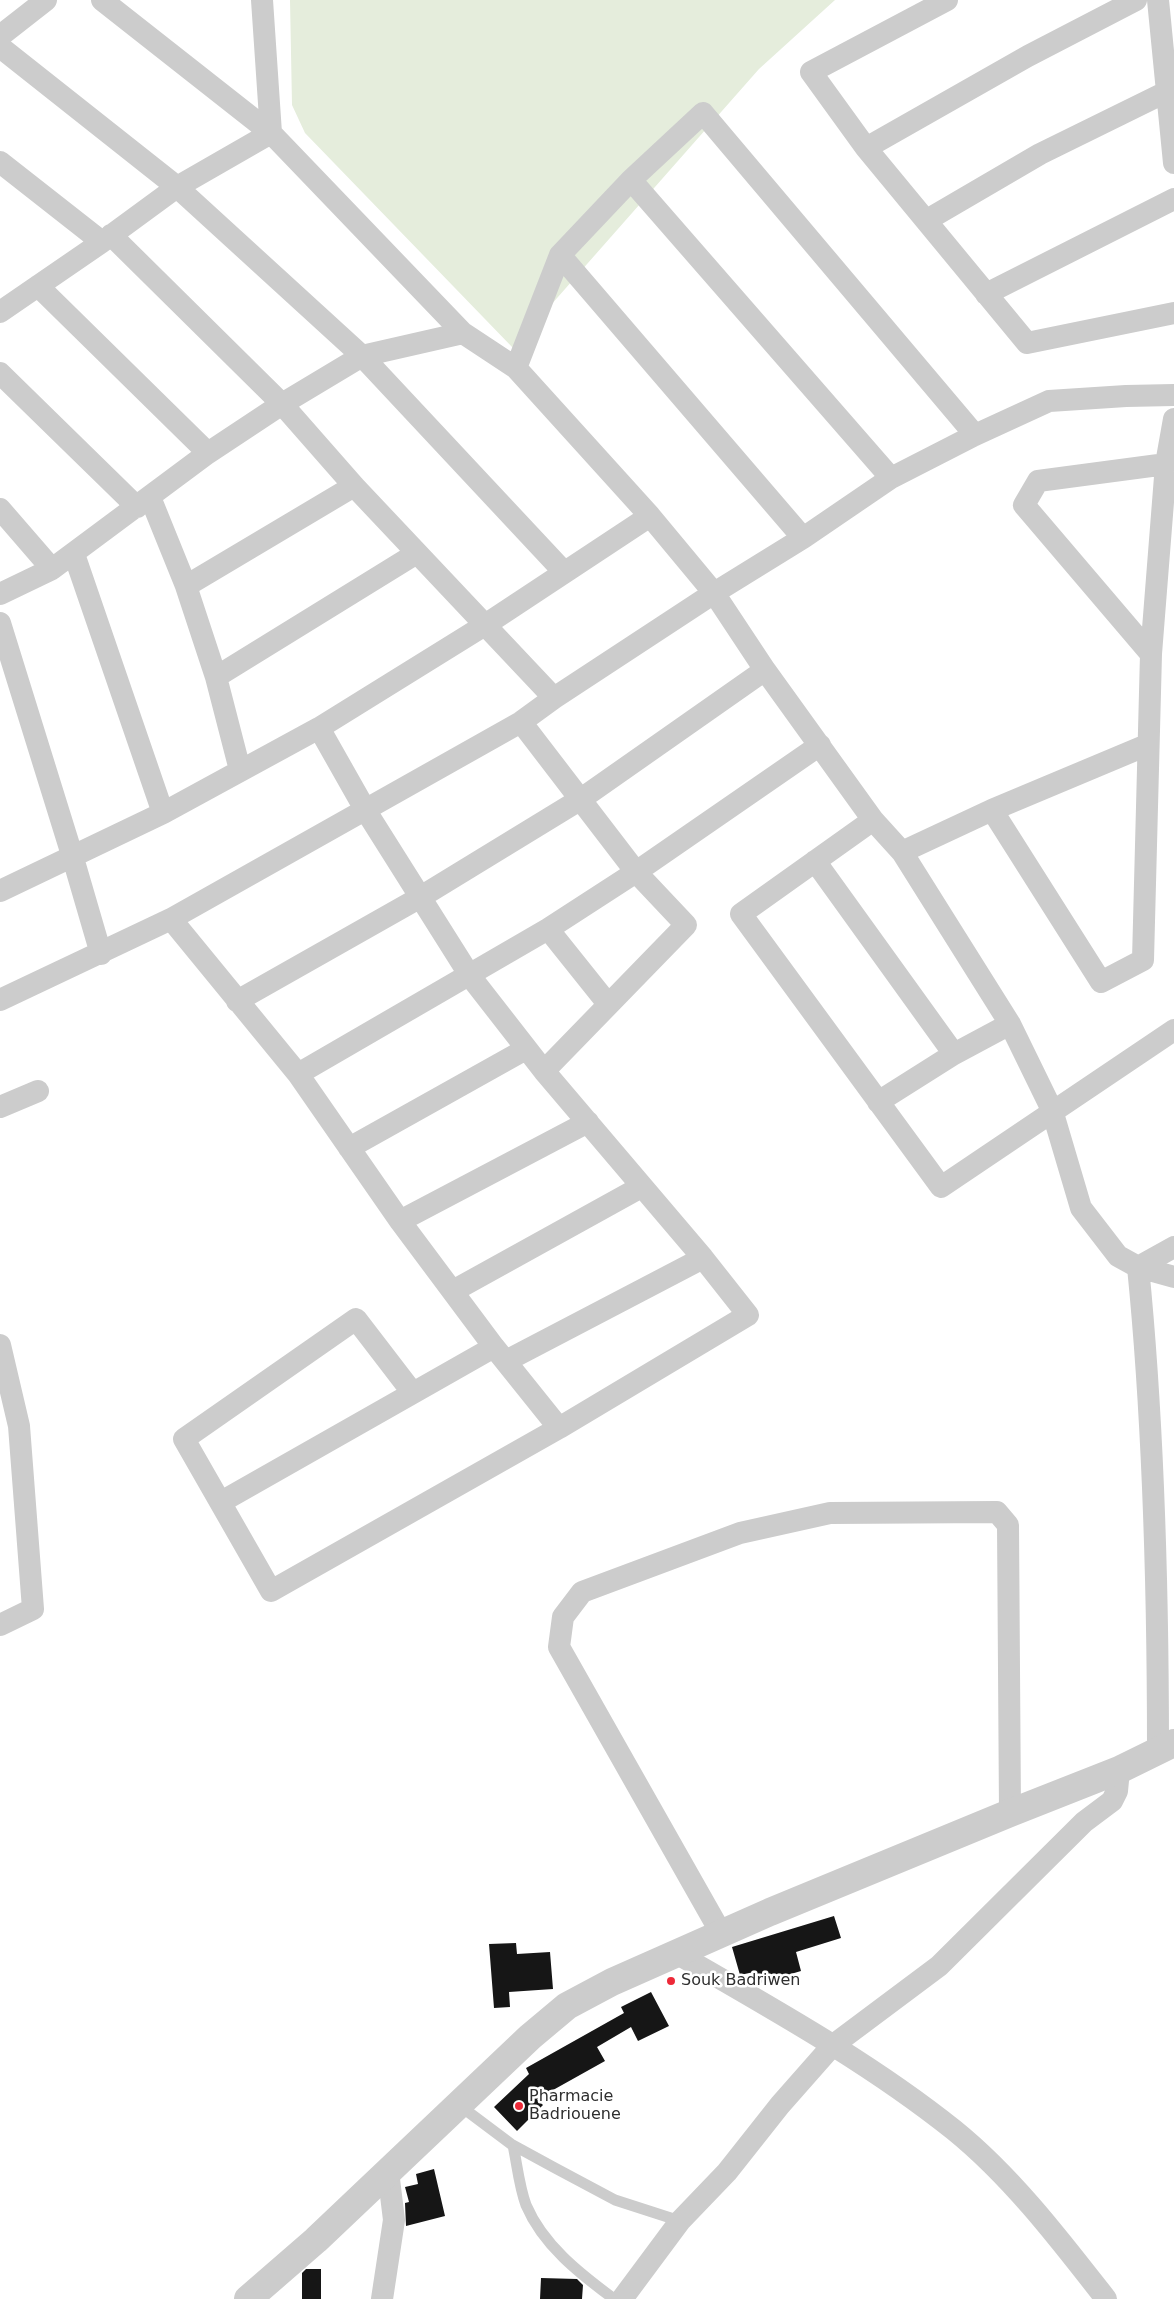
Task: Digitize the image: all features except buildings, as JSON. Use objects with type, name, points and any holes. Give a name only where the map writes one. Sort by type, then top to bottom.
[{"type":"street","points":[[0,36],[46,0]]},
{"type":"street","points":[[102,0],[271,133],[463,333],[516,368],[650,516],[714,592],[765,670],[873,820],[902,852],[1010,1024],[1052,1110],[1081,1208],[1118,1256],[1138,1267],[1174,1277]]},
{"type":"street","points":[[262,0],[271,133]]},
{"type":"street","points":[[947,0],[811,72],[866,148],[1027,343],[1174,313]]},
{"type":"street","points":[[866,148],[1028,56],[1136,0]]},
{"type":"street","points":[[1158,0],[1174,163]]},
{"type":"street","points":[[0,47],[177,187],[362,356],[564,572]]},
{"type":"street","points":[[927,220],[1040,154],[1166,92]]},
{"type":"street","points":[[516,368],[560,255],[631,180],[703,113],[975,435]]},
{"type":"street","points":[[0,312],[177,187],[271,133]]},
{"type":"street","points":[[0,162],[107,238],[282,404],[354,486],[554,698]]},
{"type":"street","points":[[631,180],[891,478]]},
{"type":"street","points":[[986,294],[1174,199]]},
{"type":"street","points":[[560,255],[802,538]]},
{"type":"street","points":[[38,286],[208,453]]},
{"type":"street","points":[[0,594],[52,569],[208,453],[282,404],[362,356],[463,333]]},
{"type":"street","points":[[0,373],[144,502],[186,586],[216,677],[240,770]]},
{"type":"street","points":[[0,1000],[171,920],[521,722],[714,592],[802,538],[891,478],[975,435],[1049,402],[1126,396],[1174,395]]},
{"type":"street","points":[[992,810],[1101,982],[1143,960],[1147,745],[1151,654],[1166,464],[1174,418]]},
{"type":"street","points":[[1151,654],[1024,505],[1038,481],[1166,464]]},
{"type":"street","points":[[186,586],[354,486]]},
{"type":"street","points":[[0,509],[52,569]]},
{"type":"street","points":[[0,891],[73,858],[163,813],[319,728],[484,625],[650,516]]},
{"type":"street","points":[[216,677],[417,553]]},
{"type":"street","points":[[74,554],[163,813]]},
{"type":"street","points":[[0,622],[101,954]]},
{"type":"street","points":[[237,1001],[419,898],[581,799],[765,670]]},
{"type":"street","points":[[521,722],[636,872],[686,925],[544,1071]]},
{"type":"street","points":[[319,728],[366,811],[419,898],[470,976],[544,1071],[703,1258],[748,1315],[559,1428],[271,1591],[184,1439],[356,1319],[412,1392]]},
{"type":"street","points":[[298,1074],[470,976],[548,929],[636,872],[820,745]]},
{"type":"street","points":[[902,852],[992,810],[1147,745]]},
{"type":"street","points":[[873,820],[741,914],[941,1187],[1052,1110],[1174,1030]]},
{"type":"street","points":[[816,861],[954,1054]]},
{"type":"street","points":[[171,920],[298,1074],[400,1221],[500,1354],[559,1428]]},
{"type":"street","points":[[548,929],[608,1004]]},
{"type":"street","points":[[878,1102],[954,1054],[1010,1024]]},
{"type":"street","points":[[349,1148],[526,1049]]},
{"type":"street","points":[[0,1107],[38,1092]]},
{"type":"street","points":[[400,1221],[588,1122]]},
{"type":"street","points":[[453,1291],[641,1187]]},
{"type":"street","points":[[1138,1267],[1174,1247]]},
{"type":"street","points":[[221,1502],[412,1392],[500,1354],[703,1258]]},
{"type":"street","points":[[248,2299],[316,2240],[530,2037],[566,2006],[612,1982],[676,1953],[1010,1812],[1119,1770],[1166,1746],[1158,1632],[1147,1361],[1138,1267]]},
{"type":"street","points":[[0,1345],[18,1426],[33,1610],[0,1625]]},
{"type":"street","points":[[720,1934],[559,1647],[563,1617],[582,1592],[740,1533],[830,1513],[997,1512],[1008,1525],[1010,1812]]},
{"type":"street","points":[[622,2299],[680,2221],[727,2172],[780,2105],[832,2046],[939,1966],[1084,1822],[1112,1801],[1117,1791],[1119,1770]]},
{"type":"street","points":[[676,1953],[900,2089],[955,2131],[1006,2180],[1106,2299]]},
{"type":"street","points":[[382,2299],[394,2220],[388,2171]]},
{"type":"lane","points":[[459,2104],[513,2145],[615,2200],[680,2221]]},
{"type":"lane","points":[[513,2145],[526,2203],[539,2232],[570,2264],[614,2299]]},
{"type":"green space","points":[[290,0],[835,0],[759,69],[513,348],[305,133],[292,105]]},
{"type":"place","name":"Souk Badriwen","points":[[671,1981]]},
{"type":"place","name":"Pharmacie Badriouene","points":[[519,2106]]}]
